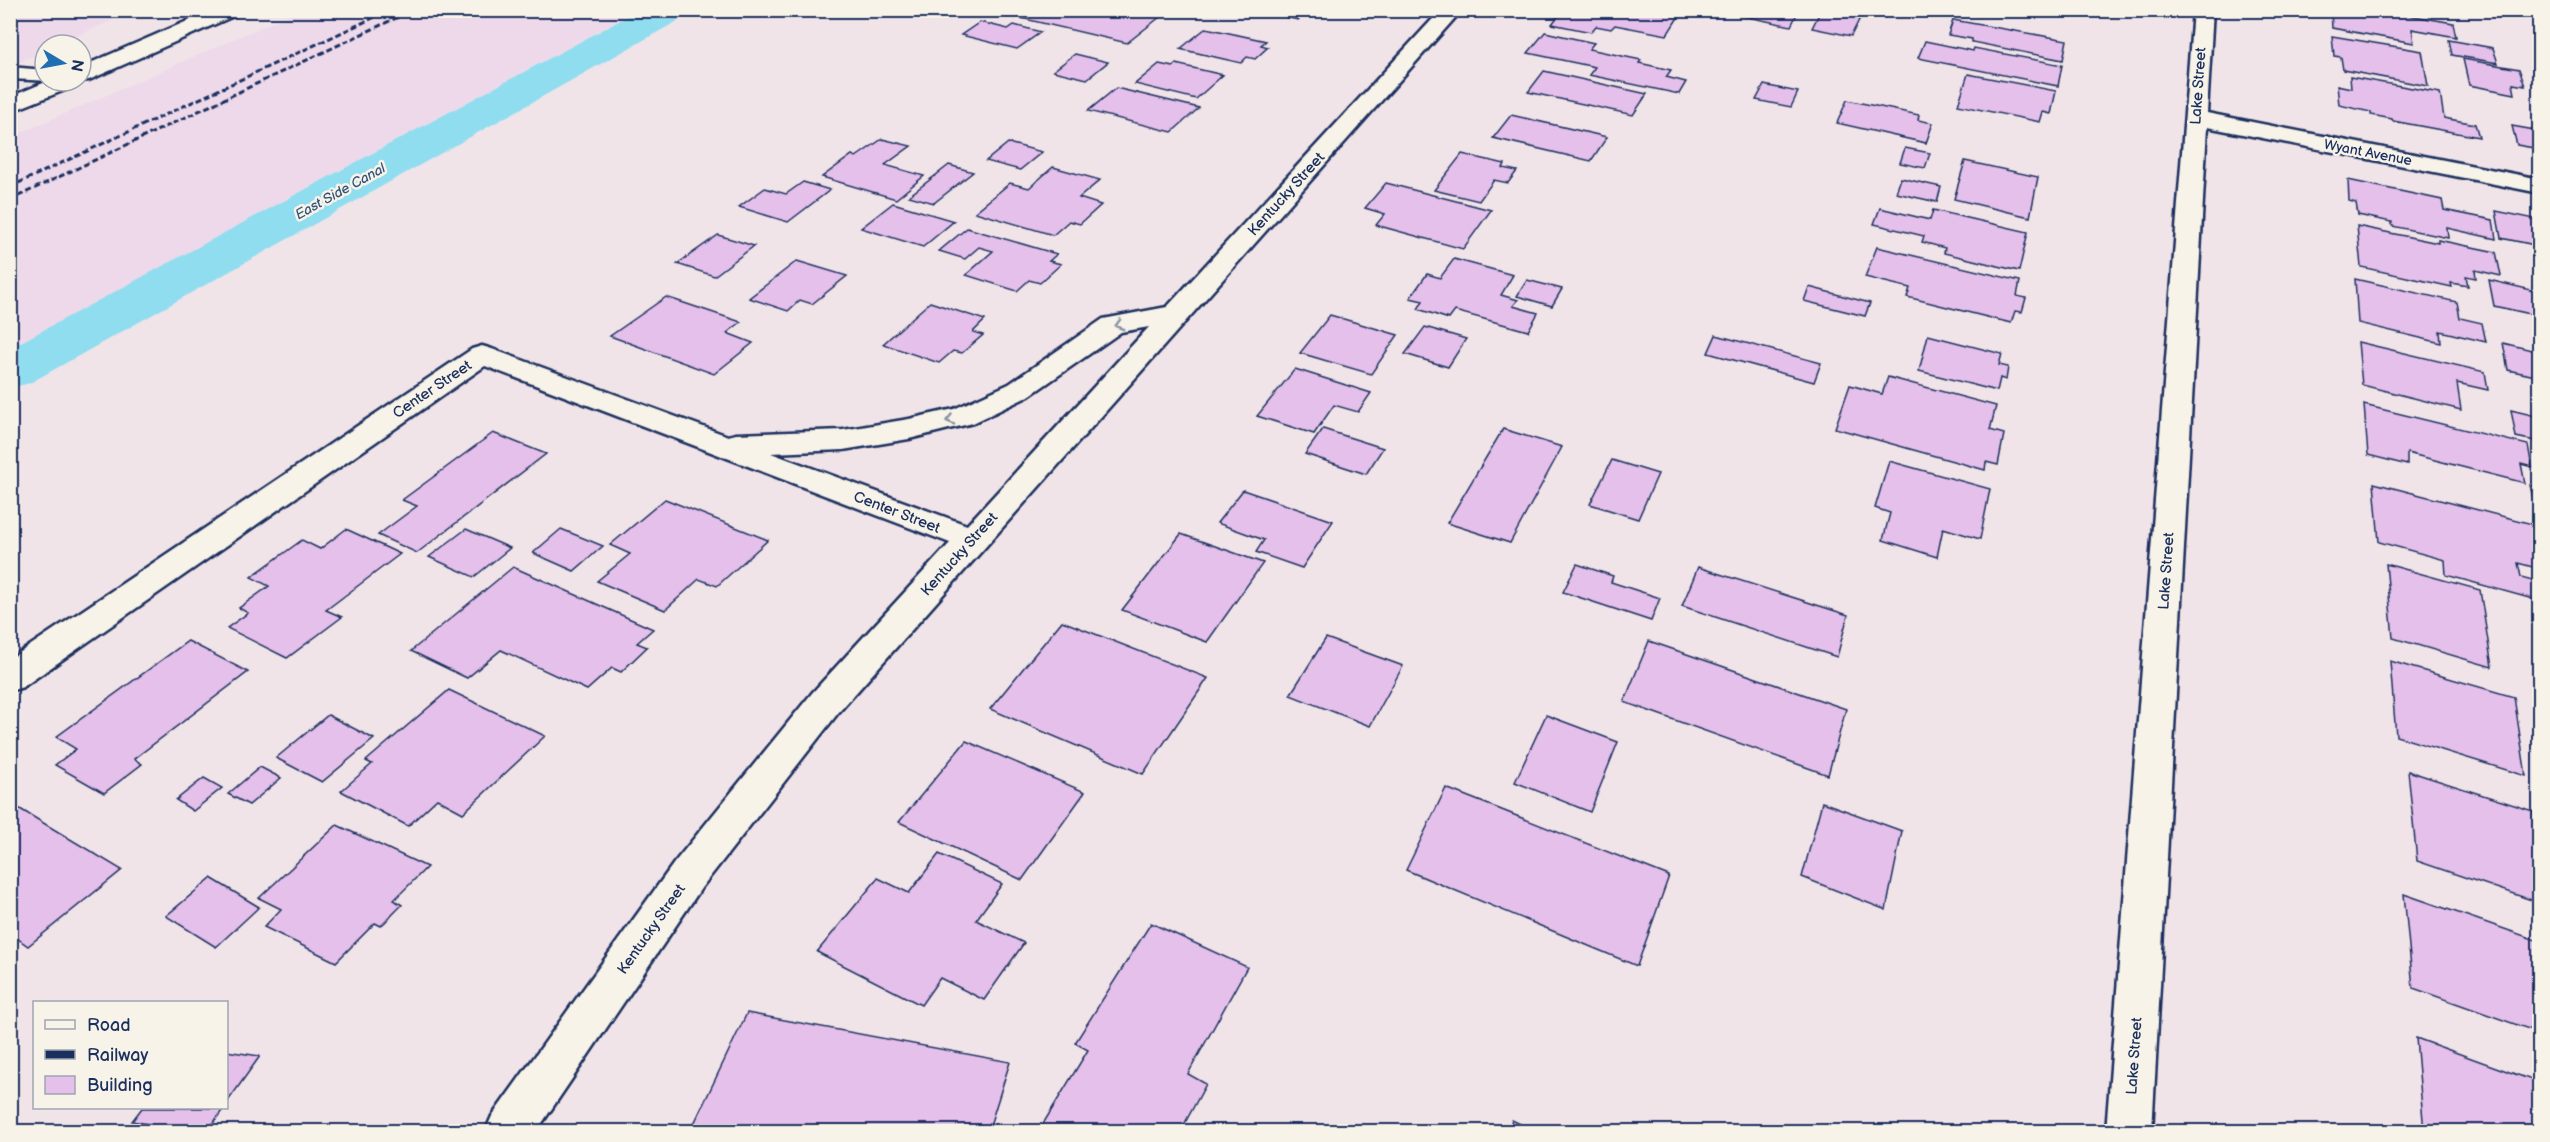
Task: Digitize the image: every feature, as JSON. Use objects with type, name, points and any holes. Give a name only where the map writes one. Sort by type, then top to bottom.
[{"type":"street","points":[[93,70],[231,10]]},
{"type":"street","name":"Kentucky Street","points":[[508,1131],[688,875],[825,703],[1452,10]]},
{"type":"street","name":"Lake Street","points":[[2129,1131],[2203,10]]},
{"type":"street","points":[[10,73],[33,75]]},
{"type":"street","points":[[10,105],[38,93]]},
{"type":"street","name":"Wyant Avenue","points":[[2196,118],[2540,186]]},
{"type":"street","points":[[721,445],[843,440],[963,417],[1019,390],[1113,325],[1176,314]]},
{"type":"street","name":"Center Street","points":[[10,677],[482,355],[971,539]]},
{"type":"shaded area","points":[[11,10],[133,10],[84,33],[33,33],[33,56],[11,66]]},
{"type":"shaded area","points":[[300,10],[636,11],[11,348],[11,137]]},
{"type":"building","points":[[998,10],[1143,10],[1140,13],[1160,17],[1127,43],[995,12]]},
{"type":"building","points":[[1255,10],[1309,10],[1298,20]]},
{"type":"building","points":[[1573,10],[1654,10],[1679,16],[1667,35],[1615,25],[1611,29],[1596,26],[1591,32],[1552,24],[1562,11],[1571,13]]},
{"type":"building","points":[[1714,10],[1799,10],[1791,26]]},
{"type":"building","points":[[1821,10],[1864,10],[1851,36],[1812,28]]},
{"type":"building","points":[[2331,10],[2379,10],[2453,23],[2456,37],[2412,29],[2414,43],[2332,28]]},
{"type":"building","points":[[1953,20],[2067,40],[2063,60],[1948,35]]},
{"type":"building","points":[[980,22],[1008,29],[1014,25],[1041,32],[1017,49],[961,35]]},
{"type":"building","points":[[1206,28],[1266,41],[1261,45],[1268,47],[1255,59],[1247,57],[1241,63],[1180,49]]},
{"type":"building","points":[[1545,32],[1594,43],[1589,49],[1641,60],[1639,63],[1671,70],[1666,77],[1686,82],[1679,94],[1589,75],[1595,67],[1528,53]]},
{"type":"building","points":[[2332,36],[2422,51],[2428,86],[2343,70],[2341,57],[2334,56]]},
{"type":"building","points":[[2449,40],[2493,48],[2498,63],[2452,55]]},
{"type":"building","points":[[1925,41],[2062,65],[2058,86],[1918,58]]},
{"type":"building","points":[[1075,54],[1108,62],[1087,79],[1053,71]]},
{"type":"building","points":[[2463,59],[2519,69],[2525,86],[2513,84],[2515,94],[2469,85]]},
{"type":"building","points":[[1159,64],[1173,67],[1176,64],[1223,75],[1196,99],[1135,84]]},
{"type":"building","points":[[1544,71],[1647,94],[1633,115],[1528,92]]},
{"type":"building","points":[[1968,74],[2056,91],[2051,114],[2043,112],[2040,122],[1958,105]]},
{"type":"building","points":[[2350,77],[2440,93],[2444,118],[2475,124],[2479,137],[2393,121],[2371,115],[2371,112],[2339,105],[2337,85],[2351,88]]},
{"type":"building","points":[[1764,85],[1798,92],[1791,107],[1756,100]]},
{"type":"building","points":[[1116,88],[1199,108],[1172,132],[1088,111]]},
{"type":"building","points":[[1847,100],[1919,115],[1918,120],[1933,123],[1926,143],[1837,123]]},
{"type":"building","points":[[1511,115],[1607,137],[1591,161],[1493,138]]},
{"type":"building","points":[[2512,126],[2540,131],[2540,149],[2517,145]]},
{"type":"building","points":[[882,139],[911,146],[885,165],[924,176],[896,199],[822,177],[852,155],[856,157]]},
{"type":"building","points":[[1008,143],[1042,152],[1020,170],[986,161]]},
{"type":"building","points":[[1905,148],[1930,153],[1925,168],[1900,163]]},
{"type":"building","points":[[1462,154],[1505,164],[1503,168],[1517,171],[1508,183],[1494,180],[1479,201],[1434,190]]},
{"type":"building","points":[[1965,161],[2038,177],[2030,217],[1954,199]]},
{"type":"building","points":[[949,165],[973,172],[934,203],[909,196]]},
{"type":"building","points":[[1053,167],[1100,180],[1079,198],[1101,205],[1080,224],[1069,221],[1053,235],[975,212],[1010,183],[1029,188]]},
{"type":"building","points":[[1901,178],[1941,187],[1937,202],[1896,193]]},
{"type":"building","points":[[2348,180],[2442,200],[2444,210],[2493,220],[2496,239],[2447,228],[2448,238],[2392,226],[2392,222],[2358,215],[2356,203],[2349,201]]},
{"type":"building","points":[[803,182],[830,190],[788,222],[739,207],[765,188],[786,194]]},
{"type":"building","points":[[1386,183],[1491,210],[1463,249],[1376,225],[1385,214],[1365,208]]},
{"type":"building","points":[[893,203],[954,221],[923,247],[861,228]]},
{"type":"building","points":[[1880,208],[1930,220],[1933,210],[2028,232],[2019,271],[1944,253],[1945,248],[1922,242],[1924,236],[1874,224]]},
{"type":"building","points":[[2496,211],[2540,220],[2540,246],[2501,238]]},
{"type":"building","points":[[2357,226],[2438,243],[2438,240],[2496,252],[2501,276],[2475,270],[2476,278],[2466,276],[2468,286],[2451,283],[2452,287],[2361,267]]},
{"type":"building","points":[[967,228],[1057,254],[1049,261],[1061,264],[1040,283],[1029,280],[1017,291],[966,275],[993,251],[979,247],[965,259],[939,251]]},
{"type":"building","points":[[718,235],[754,246],[714,276],[677,264]]},
{"type":"building","points":[[1877,247],[2020,281],[2017,296],[2026,298],[2022,312],[2015,311],[2011,323],[1907,297],[1910,288],[1865,277]]},
{"type":"building","points":[[1454,259],[1513,275],[1501,295],[1518,300],[1513,306],[1538,313],[1528,331],[1455,311],[1449,319],[1418,309],[1423,301],[1410,298],[1427,274],[1440,278]]},
{"type":"building","points":[[797,261],[847,276],[812,304],[800,300],[788,311],[749,298]]},
{"type":"building","points":[[2355,279],[2457,302],[2460,318],[2482,323],[2486,342],[2440,331],[2441,343],[2358,323]]},
{"type":"building","points":[[1527,280],[1562,289],[1552,306],[1517,296]]},
{"type":"building","points":[[2489,280],[2540,292],[2540,316],[2494,306]]},
{"type":"building","points":[[1809,287],[1870,303],[1865,316],[1804,301]]},
{"type":"building","points":[[666,297],[741,322],[727,333],[753,343],[714,374],[610,336]]},
{"type":"building","points":[[930,302],[985,320],[973,332],[983,335],[962,353],[953,351],[939,363],[883,344]]},
{"type":"building","points":[[1330,315],[1398,335],[1371,374],[1300,353]]},
{"type":"building","points":[[1425,327],[1466,339],[1448,367],[1405,354]]},
{"type":"building","points":[[1716,335],[1821,363],[1814,382],[1708,353]]},
{"type":"building","points":[[1928,335],[2002,354],[1999,365],[2008,367],[2006,380],[2000,378],[1997,391],[1919,371]]},
{"type":"building","points":[[2358,342],[2485,372],[2488,390],[2457,383],[2461,410],[2362,385]]},
{"type":"building","points":[[2503,343],[2540,352],[2540,377],[2508,370]]},
{"type":"building","points":[[1295,369],[1371,393],[1358,412],[1334,405],[1314,434],[1257,416]]},
{"type":"building","points":[[1888,377],[1996,406],[1990,430],[2004,434],[1998,465],[1986,462],[1985,470],[1835,428],[1850,385],[1882,394]]},
{"type":"building","points":[[2364,405],[2528,445],[2532,467],[2521,464],[2525,483],[2407,453],[2407,465],[2368,455]]},
{"type":"building","points":[[2511,410],[2540,417],[2540,442],[2516,437]]},
{"type":"building","points":[[1323,429],[1383,448],[1366,474],[1305,454]]},
{"type":"building","points":[[1503,429],[1562,447],[1510,543],[1447,523]]},
{"type":"building","points":[[493,433],[546,454],[417,553],[378,535],[417,506],[402,500]]},
{"type":"building","points":[[1612,460],[1658,474],[1638,519],[1590,504]]},
{"type":"building","points":[[1889,461],[1990,489],[1980,539],[1943,528],[1937,557],[1883,540],[1890,513],[1875,508]]},
{"type":"building","points":[[2374,483],[2540,526],[2540,569],[2518,563],[2521,577],[2540,582],[2540,601],[2446,575],[2445,560],[2379,542]]},
{"type":"building","points":[[2530,485],[2540,487],[2540,516],[2537,516]]},
{"type":"building","points":[[1243,490],[1333,521],[1302,568],[1256,552],[1264,540],[1217,523]]},
{"type":"building","points":[[665,499],[768,540],[717,586],[699,579],[665,610],[597,581],[630,554],[610,545]]},
{"type":"building","points":[[346,529],[400,554],[326,610],[342,617],[287,658],[227,628],[248,613],[239,608],[269,586],[251,577],[302,540],[320,549]]},
{"type":"building","points":[[466,529],[510,548],[474,577],[429,557]]},
{"type":"building","points":[[561,529],[603,546],[574,571],[533,553]]},
{"type":"building","points":[[1181,534],[1263,563],[1207,642],[1122,610]]},
{"type":"building","points":[[1577,564],[1613,576],[1611,582],[1660,598],[1651,621],[1563,592]]},
{"type":"building","points":[[2386,564],[2480,590],[2492,667],[2393,638]]},
{"type":"building","points":[[513,567],[653,629],[637,643],[647,647],[621,672],[612,668],[587,690],[501,650],[467,678],[411,651]]},
{"type":"building","points":[[1698,567],[1848,615],[1837,657],[1682,606]]},
{"type":"building","points":[[1062,621],[1208,678],[1143,774],[990,709]]},
{"type":"building","points":[[1326,638],[1403,666],[1370,726],[1290,695]]},
{"type":"building","points":[[188,641],[248,672],[134,759],[142,764],[104,793],[55,765],[76,749],[56,737]]},
{"type":"building","points":[[1649,641],[1846,709],[1828,775],[1624,702]]},
{"type":"building","points":[[2390,661],[2514,697],[2526,776],[2396,736]]},
{"type":"building","points":[[449,690],[545,736],[463,813],[437,799],[408,826],[341,791],[372,764],[366,761]]},
{"type":"building","points":[[328,715],[374,739],[322,782],[276,758]]},
{"type":"building","points":[[1546,715],[1618,742],[1590,812],[1515,782]]},
{"type":"building","points":[[966,741],[1085,792],[1022,880],[899,822]]},
{"type":"building","points":[[260,767],[281,778],[249,805],[228,794]]},
{"type":"building","points":[[2408,771],[2533,811],[2540,853],[2540,903],[2417,861]]},
{"type":"building","points":[[204,778],[222,788],[193,811],[176,800]]},
{"type":"building","points":[[1446,788],[1669,876],[1637,966],[1406,870]]},
{"type":"building","points":[[1822,802],[1902,831],[1886,910],[1802,877]]},
{"type":"building","points":[[10,803],[122,870],[28,946],[10,933]]},
{"type":"building","points":[[337,825],[427,867],[394,900],[402,905],[381,926],[375,923],[336,962],[264,927],[281,909],[259,898]]},
{"type":"building","points":[[939,854],[1002,884],[976,920],[1024,943],[984,1000],[940,978],[921,1005],[817,952],[878,878],[909,893]]},
{"type":"building","points":[[211,878],[259,907],[216,947],[166,916]]},
{"type":"building","points":[[2404,894],[2539,941],[2540,1033],[2413,988]]},
{"type":"building","points":[[1151,923],[1247,967],[1188,1074],[1206,1084],[1180,1132],[1038,1132],[1088,1050],[1075,1043]]},
{"type":"building","points":[[747,1013],[1010,1062],[988,1132],[690,1132]]},
{"type":"building","points":[[2416,1038],[2540,1083],[2540,1132],[2424,1132]]},
{"type":"building","points":[[228,1051],[260,1056],[228,1101]]},
{"type":"building","points":[[141,1109],[223,1109],[207,1132],[190,1132],[132,1121]]},
{"type":"building","points":[[1512,1120],[1537,1132],[1508,1132]]},
{"type":"waterway","name":"East Side Canal","points":[[10,371],[669,10]]},
{"type":"railway","points":[[10,187],[390,10]]},
{"type":"railway","points":[[10,200],[413,10]]}]
